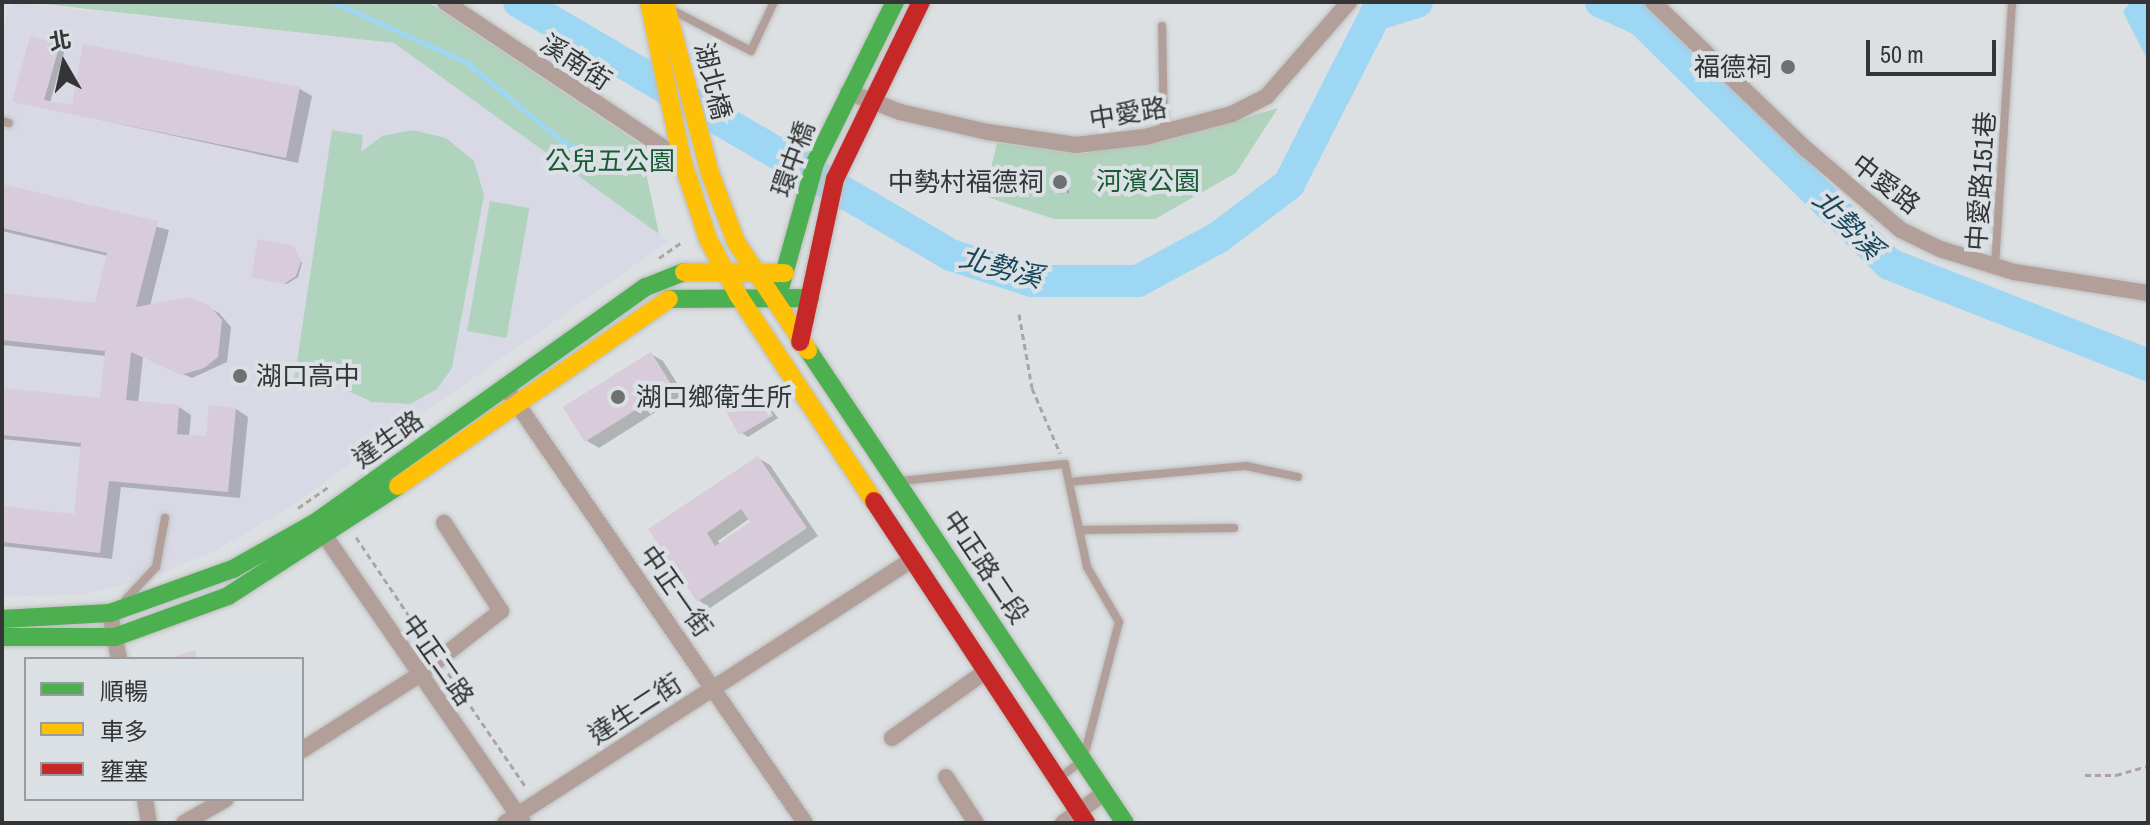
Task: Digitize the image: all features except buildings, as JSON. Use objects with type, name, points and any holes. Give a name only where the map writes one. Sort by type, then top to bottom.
[{"type":"street","name":"溪南街","points":[[445,2],[682,160]]},
{"type":"street","name":"湖北橋","points":[[649,2],[682,160],[708,239],[765,339]]},
{"type":"street","points":[[848,92],[895,2]]},
{"type":"street","points":[[869,102],[921,2]]},
{"type":"street","name":"中愛路","points":[[848,92],[869,102],[988,132],[1076,145],[1164,133],[1232,114],[1267,96],[1349,2]]},
{"type":"street","name":"中愛路","points":[[1653,2],[1806,149],[1901,230],[1995,266],[2148,293]]},
{"type":"street","name":"湖北橋","points":[[666,5],[710,173],[736,242],[759,273]]},
{"type":"street","name":"環中橋","points":[[785,273],[815,163],[848,92]]},
{"type":"street","name":"環中橋","points":[[810,298],[835,179],[869,102]]},
{"type":"street","name":"達生路","points":[[2,637],[115,637],[228,596],[506,387],[646,287],[678,272],[785,273]]},
{"type":"street","name":"中正路二段","points":[[759,273],[800,342],[897,481],[1125,823]]},
{"type":"street","points":[[785,273],[765,339],[1057,780],[1076,820],[1104,793]]},
{"type":"street","name":"達生路","points":[[2,619],[110,613],[233,569],[320,529],[517,403],[675,295],[810,298]]},
{"type":"street","points":[[800,342],[810,298]]},
{"type":"street","name":"中正一街","points":[[506,387],[805,823]]},
{"type":"street","points":[[304,749],[419,675],[501,611],[444,523]]},
{"type":"street","name":"中正二路","points":[[320,529],[516,820]]},
{"type":"street","name":"達生二街","points":[[516,820],[713,687],[913,559]]},
{"type":"street","points":[[110,613],[119,657]]},
{"type":"street","points":[[892,738],[986,671]]},
{"type":"street","points":[[946,777],[976,823]]},
{"type":"street","points":[[145,801],[149,823]]},
{"type":"street","points":[[184,823],[222,801]]},
{"type":"lane","points":[[666,5],[751,51],[774,2]]},
{"type":"lane","name":"中愛路151巷","points":[[1995,266],[2012,2]]},
{"type":"lane","points":[[1162,26],[1164,133]]},
{"type":"lane","points":[[897,481],[1065,464],[1087,567],[1119,622],[1083,760],[1057,780]]},
{"type":"lane","points":[[1069,482],[1246,466],[1298,477]]},
{"type":"lane","points":[[110,613],[156,567],[165,518]]},
{"type":"lane","points":[[1080,530],[1234,528]]},
{"type":"path","points":[[657,259],[682,242]]},
{"type":"path","points":[[1019,314],[1032,388],[1065,464]]},
{"type":"path","points":[[286,516],[342,478]]},
{"type":"path","points":[[367,527],[355,536],[525,786]]},
{"type":"path","points":[[2085,775],[2116,775],[2148,766]]},
{"type":"shaded area","name":"湖口高中","points":[[11,2],[394,43],[669,241],[285,510],[213,552],[145,579],[86,594],[2,597],[2,32]]},
{"type":"green space","name":"公兒五公園","points":[[26,2],[428,2],[640,144],[659,234],[394,43]]},
{"type":"green space","name":"河濱公園","points":[[1278,108],[1236,173],[1155,219],[1054,219],[984,196],[997,143],[1079,154],[1167,141]]},
{"type":"green space","points":[[332,130],[363,135],[361,152],[382,136],[413,130],[446,138],[474,161],[484,195],[452,368],[437,389],[410,404],[372,402],[344,389],[328,368],[323,387],[294,381]]},
{"type":"green space","points":[[490,201],[529,208],[506,338],[467,331]]},
{"type":"water","points":[[2130,2],[2148,2],[2148,61],[2123,12]]},
{"type":"waterway","points":[[333,2],[466,62],[562,141],[623,166]]},
{"type":"waterway","name":"北勢溪","points":[[519,2],[951,255],[1032,281],[1138,281],[1219,237],[1289,184],[1375,15],[1417,2]]},
{"type":"waterway","name":"北勢溪","points":[[1601,2],[1641,20],[1889,264],[2148,365]]},
{"type":"traffic: fast","points":[[781,285],[815,163],[895,2]]},
{"type":"traffic: fast","points":[[2,619],[110,613],[233,569],[316,522],[646,287],[684,272]]},
{"type":"traffic: fast","points":[[669,299],[810,298]]},
{"type":"traffic: fast","points":[[808,350],[1125,823]]},
{"type":"traffic: fast","points":[[2,637],[115,637],[228,596],[398,486]]},
{"type":"traffic: slow","points":[[649,2],[682,160],[708,239],[738,295],[874,501]]},
{"type":"traffic: slow","points":[[665,2],[710,173],[736,242],[808,350]]},
{"type":"traffic: slow","points":[[684,272],[785,273]]},
{"type":"traffic: slow","points":[[398,486],[669,299]]},
{"type":"traffic: jam","points":[[800,342],[835,179],[921,2]]},
{"type":"traffic: jam","points":[[874,501],[1086,823]]},
{"type":"place","name":"福德祠","points":[[1788,67]]},
{"type":"place","name":"中勢村福德祠","points":[[1060,182]]},
{"type":"place","name":"湖口高中","points":[[240,376]]},
{"type":"place","name":"湖口鄉衛生所","points":[[618,397]]}]
